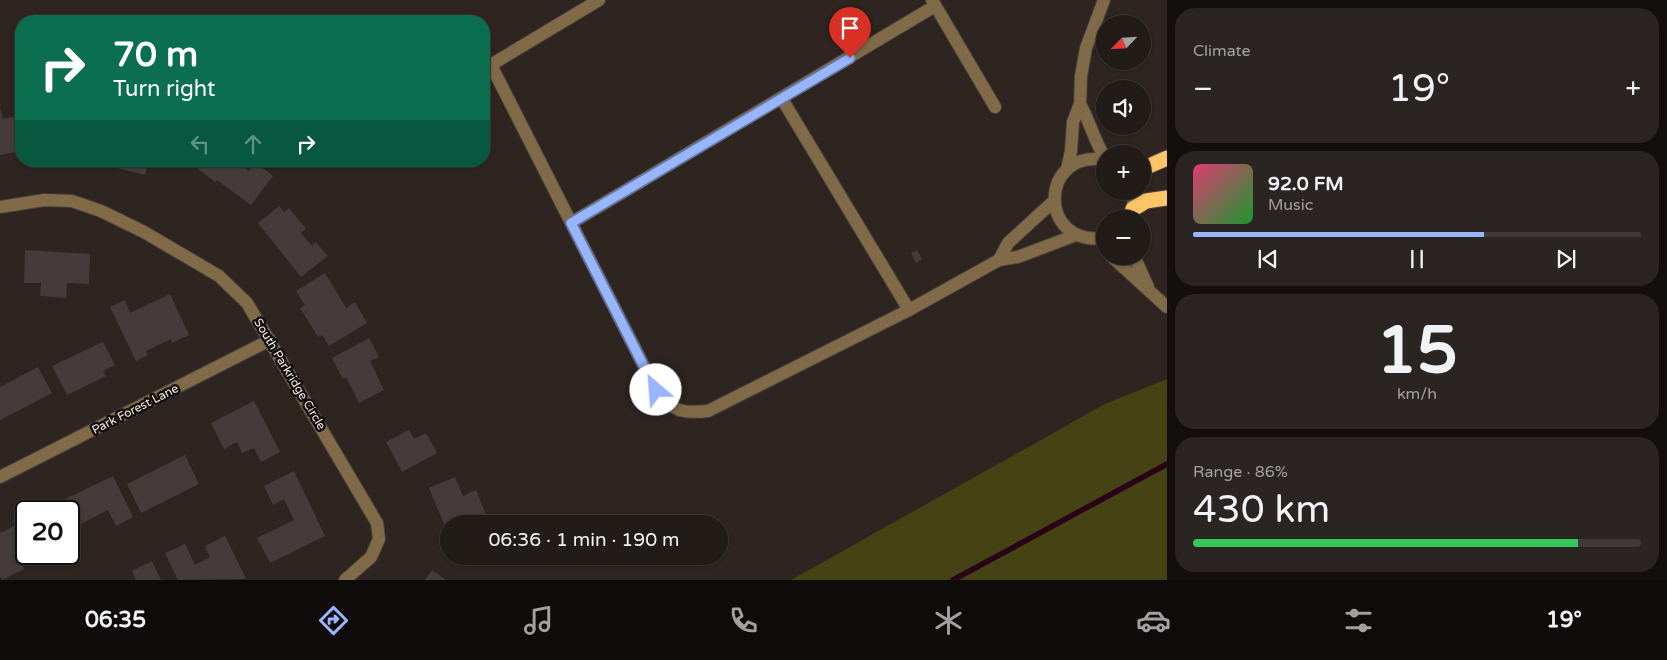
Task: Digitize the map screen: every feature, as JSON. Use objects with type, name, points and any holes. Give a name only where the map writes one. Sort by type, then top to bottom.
[{"type":"highway","points":[[1151,165],[1167,158]]},
{"type":"highway","points":[[1136,210],[1146,201],[1167,198]]},
{"type":"street","points":[[490,65],[599,0]]},
{"type":"street","points":[[1076,235],[1060,221],[1054,201],[1059,178],[1066,169],[1071,151],[1073,122],[1080,104],[1081,76],[1086,48],[1104,0]]},
{"type":"street","points":[[571,223],[782,99],[933,3],[995,107]]},
{"type":"street","points":[[490,73],[571,223],[656,390],[667,404],[688,413],[708,411],[909,310],[999,260],[1018,257],[1076,235],[1096,238]]},
{"type":"street","points":[[782,99],[909,310]]},
{"type":"street","points":[[1080,104],[1088,118],[1097,145]]},
{"type":"street","points":[[1066,169],[1085,159],[1096,159]]},
{"type":"street","name":"South Parkridge Circle","points":[[0,207],[44,200],[72,201],[101,211],[144,232],[218,276],[247,302],[377,523],[379,539],[371,557],[345,580]]},
{"type":"street","points":[[999,260],[1008,243],[1054,201]]},
{"type":"street","points":[[1121,265],[1167,307]]},
{"type":"street","points":[[1138,265],[1149,289]]},
{"type":"street","name":"Park Forest Lane","points":[[0,477],[270,340]]},
{"type":"shaded area","points":[[1167,379],[1167,580],[791,580],[1105,404]]},
{"type":"building","points":[[0,108],[3,119],[15,116],[15,152],[0,155]]},
{"type":"building","points":[[114,167],[147,167],[145,175]]},
{"type":"building","points":[[244,167],[249,171],[252,167],[261,167],[273,176],[251,205],[197,168]]},
{"type":"building","points":[[279,206],[284,212],[289,208],[306,229],[301,233],[312,246],[316,242],[328,256],[301,277],[258,223]]},
{"type":"building","points":[[25,250],[90,254],[89,284],[67,283],[66,298],[40,296],[41,283],[24,283]]},
{"type":"building","points":[[917,250],[922,259],[916,263],[911,253]]},
{"type":"building","points":[[325,273],[346,308],[355,302],[367,323],[329,346],[322,335],[318,337],[300,308],[305,305],[296,291]]},
{"type":"building","points":[[170,294],[189,335],[172,343],[171,339],[146,351],[148,355],[136,361],[110,307],[125,300],[130,313]]},
{"type":"building","points":[[369,338],[379,357],[370,361],[384,390],[359,403],[346,377],[343,379],[332,358]]},
{"type":"building","points":[[103,342],[115,365],[103,371],[106,376],[67,395],[52,366]]},
{"type":"building","points":[[38,367],[52,393],[0,420],[0,387]]},
{"type":"building","points":[[254,401],[280,452],[261,462],[254,448],[242,453],[237,442],[224,449],[211,423]]},
{"type":"building","points":[[409,430],[414,439],[426,433],[437,453],[402,472],[386,442]]},
{"type":"building","points":[[185,455],[199,484],[141,513],[127,484]]},
{"type":"building","points":[[294,471],[325,536],[270,563],[257,538],[294,520],[284,499],[273,505],[264,486]]},
{"type":"building","points":[[113,476],[133,517],[116,526],[108,510],[80,524],[80,500],[63,500]]},
{"type":"building","points":[[455,477],[463,496],[476,490],[486,515],[440,515],[429,488]]},
{"type":"building","points":[[15,526],[15,565],[22,565],[24,569],[2,580],[0,576],[0,533]]},
{"type":"building","points":[[225,536],[246,579],[178,580],[165,553],[185,544],[195,565],[210,557],[205,546]]},
{"type":"building","points":[[152,561],[161,580],[136,580],[132,571]]},
{"type":"building","points":[[432,570],[446,580],[425,580]]},
{"type":"waterway","points":[[953,580],[1167,464]]},
{"type":"route","points":[[656,390],[571,223],[850,58]]}]
